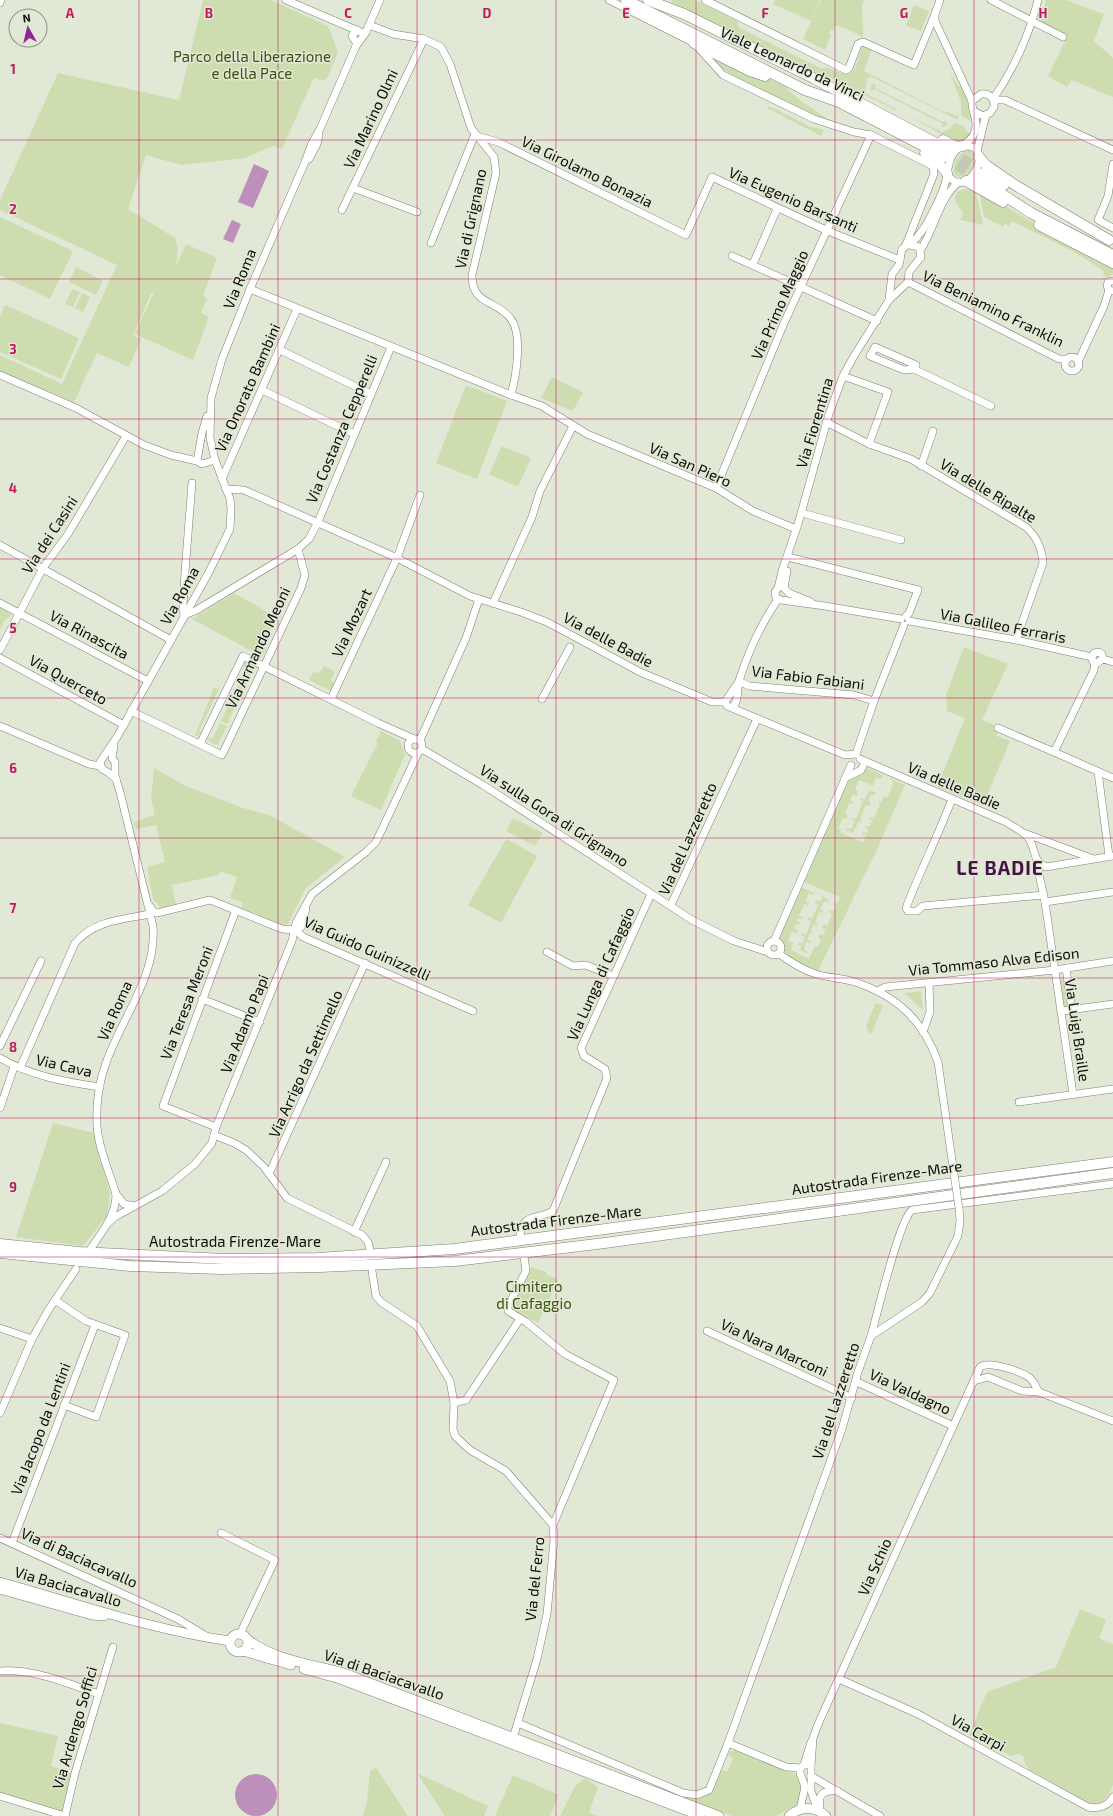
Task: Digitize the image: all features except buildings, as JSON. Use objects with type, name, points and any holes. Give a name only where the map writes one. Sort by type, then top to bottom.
[{"type":"highway","name":"Viale Leonardo da Vinci","points":[[626,0],[805,90],[839,102],[947,154],[813,78],[684,14],[648,0]]},
{"type":"highway","points":[[661,0],[684,14]]},
{"type":"highway","points":[[694,43],[750,71],[805,90],[921,150],[937,161],[947,173]]},
{"type":"highway","points":[[813,78],[837,87],[956,147],[963,146]]},
{"type":"highway","points":[[978,154],[986,165],[1015,185],[1111,241]]},
{"type":"highway","points":[[1111,241],[1036,205],[981,176],[1031,213],[1113,255]]},
{"type":"highway","points":[[962,182],[1039,225],[1113,263]]},
{"type":"highway","points":[[1039,225],[1086,241]]},
{"type":"highway","name":"Autostrada Firenze-Mare","points":[[0,1244],[86,1253],[225,1259],[316,1258],[454,1249],[1113,1162]]},
{"type":"highway","name":"Autostrada Firenze-Mare","points":[[0,1253],[130,1266],[222,1269],[455,1261],[612,1242],[1113,1173]]},
{"type":"main road","points":[[0,1576],[96,1603],[129,1619]]},
{"type":"main road","name":"Via Baciacavallo","points":[[0,1582],[129,1619]]},
{"type":"main road","points":[[0,1589],[92,1615],[129,1619]]},
{"type":"main road","name":"Via di Baciacavallo","points":[[129,1619],[210,1638],[230,1641],[232,1650],[238,1652],[243,1651],[340,1679],[510,1741]]},
{"type":"main road","points":[[230,1641],[234,1635],[244,1637],[247,1646],[243,1651]]},
{"type":"main road","name":"Via di Baciacavallo","points":[[244,1637],[258,1648],[300,1662],[341,1672],[510,1741]]},
{"type":"main road","points":[[510,1741],[674,1806],[719,1816]]},
{"type":"main road","points":[[510,1741],[700,1812]]},
{"type":"main road","points":[[789,1815],[800,1809],[812,1808],[823,1813]]},
{"type":"street","points":[[286,0],[360,37]]},
{"type":"street","name":"Via Roma","points":[[197,461],[215,380],[250,289],[305,162],[310,158],[314,150],[320,128],[360,37],[369,25],[380,0]]},
{"type":"street","points":[[609,0],[694,43],[723,75],[814,119],[854,132],[871,135],[928,163],[935,170],[907,246],[916,245],[921,249]]},
{"type":"street","points":[[705,0],[844,70],[848,69],[858,44],[866,42],[914,65],[940,0]]},
{"type":"street","points":[[991,0],[1063,37]]},
{"type":"street","points":[[935,14],[938,28],[972,101],[976,119],[976,130],[963,146],[954,153],[948,165],[947,173],[952,180],[962,182],[971,178],[977,170],[978,154],[986,115],[992,100],[1014,64],[1032,21],[1038,0]]},
{"type":"street","name":"Via di Grignano","points":[[369,25],[393,34],[424,39],[441,47],[446,55],[471,128],[475,135],[494,157],[497,167],[472,275],[472,285],[475,293],[509,317],[515,329],[517,367],[511,395]]},
{"type":"street","points":[[926,32],[934,28],[938,28]]},
{"type":"street","name":"Via Marino Olmi","points":[[342,210],[424,39]]},
{"type":"street","points":[[1001,87],[1007,101]]},
{"type":"street","points":[[972,101],[981,94],[992,100],[1007,101],[1113,150]]},
{"type":"street","points":[[974,111],[980,115],[986,115]]},
{"type":"street","points":[[431,243],[475,135]]},
{"type":"street","name":"Via Girolamo Bonazia","points":[[475,135],[498,142],[686,235]]},
{"type":"street","name":"Via Primo Maggio","points":[[716,488],[784,323],[828,231],[871,135]]},
{"type":"street","points":[[963,146],[972,147],[978,154]]},
{"type":"street","points":[[1113,164],[1108,196],[1098,220],[1113,228]]},
{"type":"street","name":"Via Fiorentina","points":[[889,300],[892,274],[897,269],[907,246],[919,235],[927,221],[945,185],[947,173]]},
{"type":"street","name":"Via Eugenio Barsanti","points":[[686,235],[712,177],[777,209],[900,260]]},
{"type":"street","name":"Via Fiorentina","points":[[779,598],[787,598],[784,590],[787,560],[802,513],[826,422],[843,376],[889,300],[906,283],[909,272],[922,257],[921,249],[927,240],[949,193],[962,182]]},
{"type":"street","points":[[353,188],[416,212]]},
{"type":"street","points":[[753,264],[777,209]]},
{"type":"street","points":[[732,256],[753,264],[877,321]]},
{"type":"street","points":[[1110,292],[1107,284],[1113,281]]},
{"type":"street","points":[[892,282],[896,285],[906,283]]},
{"type":"street","name":"Via Beniamino Franklin","points":[[906,283],[977,316],[1059,359],[1073,360],[1084,349],[1110,292]]},
{"type":"street","points":[[250,289],[391,347],[542,406],[573,426],[540,491],[532,517],[493,603]]},
{"type":"street","name":"Via Onorato Bambini","points":[[222,479],[297,309]]},
{"type":"street","points":[[860,346],[872,352],[875,347],[916,365],[914,369],[991,406]]},
{"type":"street","name":"Via Costanza Cepperelli","points":[[184,615],[196,611],[298,549],[309,539],[318,522],[391,347]]},
{"type":"street","points":[[280,350],[371,394]]},
{"type":"street","points":[[0,375],[76,408],[126,436],[171,455],[197,461],[202,464],[215,460]]},
{"type":"street","points":[[843,376],[888,392],[869,444]]},
{"type":"street","points":[[262,390],[354,434]]},
{"type":"street","name":"Via Roma","points":[[100,766],[100,762],[124,725],[230,529],[231,509],[226,489],[215,460],[210,438],[209,410]]},
{"type":"street","name":"Via delle Ripalte","points":[[826,422],[869,444],[911,459],[1026,527],[1034,534],[1043,553],[1041,572],[1016,640]]},
{"type":"street","name":"Via San Piero","points":[[573,426],[605,442],[716,488],[753,511],[796,529]]},
{"type":"street","points":[[921,466],[934,431]]},
{"type":"street","name":"Via dei Casini","points":[[0,650],[18,613],[43,568],[68,534],[126,436]]},
{"type":"street","points":[[184,615],[184,572],[192,483]]},
{"type":"street","name":"Via delle Badie","points":[[226,489],[244,490],[397,558],[470,596],[547,622],[572,642],[654,678],[712,702],[732,701],[744,713],[757,719],[854,759],[874,765],[1006,822],[1022,832],[1091,858]]},
{"type":"street","name":"Via Mozart","points":[[331,699],[397,558],[420,495]]},
{"type":"street","points":[[802,513],[901,540]]},
{"type":"street","points":[[0,545],[171,640]]},
{"type":"street","name":"Via Armando Meoni","points":[[200,744],[222,755],[301,588],[305,575],[298,549]]},
{"type":"street","points":[[768,952],[854,759],[874,700],[918,590],[787,560]]},
{"type":"street","name":"Via Fiorentina","points":[[732,701],[765,618],[784,590]]},
{"type":"street","name":"Via Galileo Ferraris","points":[[784,590],[825,606]]},
{"type":"street","name":"Via Galileo Ferraris","points":[[779,598],[794,603],[825,606],[1016,640],[1093,660]]},
{"type":"street","points":[[417,752],[408,747],[414,741],[466,638],[479,599]]},
{"type":"street","name":"Via Rinascita","points":[[0,603],[148,681]]},
{"type":"street","points":[[542,700],[572,642]]},
{"type":"street","points":[[131,711],[200,744],[243,656],[414,741],[417,752]]},
{"type":"street","name":"Via Querceto","points":[[0,658],[124,725]]},
{"type":"street","points":[[1054,752],[1094,670],[1093,660],[1100,663],[1103,659],[1113,662]]},
{"type":"street","name":"Via Fabio Fabiani","points":[[739,681],[750,686],[854,694],[874,700]]},
{"type":"street","name":"Via del Lazzeretto","points":[[757,719],[671,905],[701,925],[734,940],[768,952],[772,955],[780,953]]},
{"type":"street","points":[[0,726],[89,764],[100,766],[116,779]]},
{"type":"street","points":[[998,728],[1113,778]]},
{"type":"street","name":"Via Roma","points":[[92,1248],[108,1223],[115,1207],[116,1194],[97,1128],[100,1087],[106,1062],[149,964],[154,945],[154,914],[147,901],[112,758],[117,737]]},
{"type":"street","name":"Via sulla Gora di Grignano","points":[[417,752],[483,785],[651,894],[671,905]]},
{"type":"street","name":"Via Adamo Papi","points":[[108,1223],[115,1217],[162,1191],[195,1164],[212,1143],[216,1127],[260,1022],[296,930],[302,926],[312,894],[366,852],[376,842],[417,752]]},
{"type":"street","points":[[104,757],[112,758]]},
{"type":"street","points":[[845,778],[856,771],[861,770],[854,759]]},
{"type":"street","points":[[107,771],[114,766]]},
{"type":"street","points":[[1098,772],[1111,856]]},
{"type":"street","points":[[952,799],[939,835],[913,890],[906,908],[908,911],[917,911],[923,906],[1045,899],[1113,892]]},
{"type":"street","name":"Via delle Badie","points":[[1022,832],[1029,839],[1036,859]]},
{"type":"street","points":[[1034,851],[1039,844],[1050,842]]},
{"type":"street","points":[[1070,864],[1074,859],[1072,851]]},
{"type":"street","name":"Via delle Badie","points":[[1046,867],[1070,864],[1091,858],[1111,856]]},
{"type":"street","points":[[1036,859],[1040,865],[1046,867]]},
{"type":"street","name":"Via Luigi Braille","points":[[1036,859],[1038,875],[1045,899],[1074,1094]]},
{"type":"street","points":[[1038,875],[1039,870],[1046,867]]},
{"type":"street","name":"Via Lunga di Cafaggio","points":[[520,1236],[520,1226],[524,1222],[553,1211],[607,1078],[605,1069],[584,1056],[581,1048],[651,894]]},
{"type":"street","name":"Via Guido Guinizzelli","points":[[0,1108],[75,943],[84,932],[100,925],[154,914],[210,900],[282,929],[296,930],[303,937],[473,1011]]},
{"type":"street","name":"Via Teresa Meroni","points":[[216,1127],[163,1106],[236,910]]},
{"type":"street","points":[[755,948],[774,940]]},
{"type":"street","name":"Via del Lazzeretto","points":[[774,940],[782,947],[780,953]]},
{"type":"street","points":[[547,952],[573,966],[586,965],[613,976]]},
{"type":"street","name":"Via del Lazzeretto","points":[[728,1743],[852,1398],[857,1382],[858,1372],[871,1336],[922,1302],[930,1293],[958,1236],[960,1221],[938,1062],[932,1046],[924,1032],[904,1008],[878,991],[847,980],[817,974],[789,961],[780,953]]},
{"type":"street","points":[[0,1046],[42,960]]},
{"type":"street","name":"Via Tommaso Alva Edison","points":[[878,991],[885,987],[1055,970],[1113,961]]},
{"type":"street","name":"Via Arrigo da Settimello","points":[[269,1174],[365,963]]},
{"type":"street","points":[[1066,968],[1072,1010]]},
{"type":"street","points":[[924,1032],[930,1012],[929,983]]},
{"type":"street","points":[[202,999],[260,1022]]},
{"type":"street","points":[[1062,1011],[1113,1004]]},
{"type":"street","name":"Via Cava","points":[[0,1058],[17,1068],[47,1078],[100,1087]]},
{"type":"street","name":"Via Luigi Braille","points":[[1019,1102],[1113,1089]]},
{"type":"street","points":[[214,1135],[234,1143],[246,1150],[269,1174],[287,1198],[354,1232],[366,1240],[370,1250]]},
{"type":"street","points":[[354,1232],[386,1162]]},
{"type":"street","points":[[871,1336],[906,1215],[912,1210],[917,1208],[1113,1184]]},
{"type":"street","points":[[116,1194],[118,1199],[124,1204],[136,1206]]},
{"type":"street","points":[[524,1256],[526,1271],[507,1309],[510,1313],[526,1322],[565,1354],[614,1380],[553,1525]]},
{"type":"street","points":[[0,1413],[32,1339],[55,1300],[76,1269]]},
{"type":"street","name":"Via del Ferro","points":[[372,1271],[376,1296],[381,1302],[417,1326],[450,1381],[454,1403],[453,1429],[455,1436],[470,1450],[506,1471],[553,1525],[554,1540],[547,1614],[537,1659],[518,1723],[510,1741]]},
{"type":"street","points":[[55,1300],[95,1324],[125,1335],[96,1417],[64,1405]]},
{"type":"street","points":[[454,1403],[466,1400],[520,1319]]},
{"type":"street","name":"Via Jacopo da Lentini","points":[[12,1543],[95,1324]]},
{"type":"street","points":[[0,1328],[32,1339]]},
{"type":"street","name":"Via Nara Marconi","points":[[706,1331],[852,1398]]},
{"type":"street","name":"Via Schio","points":[[800,1809],[805,1792],[805,1784],[799,1771],[805,1766],[813,1738],[953,1426],[982,1365],[992,1364],[1001,1366]]},
{"type":"street","points":[[998,1381],[994,1372],[1001,1366],[1030,1378],[1039,1392]]},
{"type":"street","points":[[974,1381],[988,1377],[1025,1392],[1039,1392],[1113,1421]]},
{"type":"street","name":"Via Valdagno","points":[[857,1382],[953,1426]]},
{"type":"street","points":[[221,1533],[275,1560],[244,1637]]},
{"type":"street","name":"Via di Baciacavallo","points":[[0,1538],[178,1618],[210,1638]]},
{"type":"street","name":"Via Ardengo Soffici","points":[[65,1816],[113,1647]]},
{"type":"street","points":[[0,1671],[11,1670],[34,1674],[99,1694]]},
{"type":"street","name":"Via Carpi","points":[[839,1679],[918,1714],[1083,1805],[1093,1808],[1103,1806],[1110,1802],[1113,1798]]},
{"type":"street","points":[[518,1723],[689,1794],[702,1794],[709,1790],[728,1743],[786,1767],[802,1776]]},
{"type":"street","points":[[786,1767],[805,1766]]},
{"type":"street","name":"Via Schio","points":[[805,1766],[811,1776],[811,1790],[823,1813]]},
{"type":"street","points":[[811,1776],[880,1816]]},
{"type":"street","points":[[823,1813],[820,1806],[820,1797],[826,1791],[839,1791]]},
{"type":"street","points":[[0,1796],[65,1816]]},
{"type":"green space","name":"Parco della Liberazione e della Pace","points":[[203,0],[271,0],[328,26],[338,53],[327,78],[322,81],[314,77],[282,149],[273,146],[245,158],[181,165],[146,155],[128,209],[175,238],[178,249],[176,266],[186,244],[217,258],[203,296],[207,298],[201,313],[209,317],[193,360],[135,334],[154,292],[151,293],[133,336],[141,339],[129,367],[97,353],[74,402],[0,371],[0,355],[62,384],[117,265],[0,210],[0,200],[58,73],[179,100]]},
{"type":"green space","points":[[672,0],[695,0],[738,21],[738,27],[822,69],[826,67],[843,73],[852,72],[857,63],[862,46],[872,49],[864,71],[944,112],[945,111],[957,116],[959,111],[958,120],[872,77],[867,78],[865,93],[896,109],[897,111],[827,76],[819,77],[671,2]]},
{"type":"green space","points":[[775,0],[820,0],[811,21],[773,4]]},
{"type":"green space","points":[[821,0],[864,0],[862,5],[863,38],[836,25],[833,31],[831,30],[829,34],[831,35],[825,50],[803,39]]},
{"type":"green space","points":[[1046,0],[1066,0],[1104,14],[1094,41],[1113,58],[1113,97],[1072,80],[1067,87],[1048,76],[1067,37],[1040,22]]},
{"type":"green space","points":[[914,5],[929,11],[921,31],[906,26]]},
{"type":"green space","points":[[709,54],[783,85],[801,101],[829,120],[814,115],[731,76]]},
{"type":"green space","points":[[950,73],[959,86],[961,85],[969,99],[973,122],[961,116],[961,102]]},
{"type":"green space","points":[[872,84],[876,84],[875,88],[943,122],[945,120],[947,125],[941,127],[943,124],[874,89],[872,92],[870,88]]},
{"type":"green space","points":[[769,106],[809,126],[824,130],[821,136],[767,108]]},
{"type":"green space","points":[[906,114],[942,132],[948,130],[955,123],[963,126],[970,135],[964,141],[953,141]]},
{"type":"green space","points":[[968,150],[974,154],[973,166],[969,173],[958,177],[954,173],[955,162],[961,153]]},
{"type":"green space","points":[[966,189],[976,192],[983,225],[960,220],[963,214],[955,198],[958,191]]},
{"type":"green space","points":[[979,190],[1072,246],[1113,266],[1113,274],[1109,277],[1103,276],[1104,271],[1074,252],[1012,221],[1009,226],[1005,224],[1003,227],[984,217]]},
{"type":"green space","points":[[0,217],[73,251],[50,299],[0,275]]},
{"type":"green space","points":[[76,267],[103,281],[96,295],[69,282]]},
{"type":"green space","points":[[72,289],[80,292],[73,307],[65,304]]},
{"type":"green space","points":[[82,293],[90,297],[83,312],[75,308]]},
{"type":"green space","points":[[5,305],[79,338],[61,379],[0,352],[0,316]]},
{"type":"green space","points":[[552,377],[583,392],[573,411],[541,398]]},
{"type":"green space","points":[[466,385],[507,401],[477,479],[436,463]]},
{"type":"green space","points":[[502,446],[531,458],[518,487],[489,474]]},
{"type":"green space","points":[[234,593],[276,617],[263,646],[266,650],[261,656],[192,619]]},
{"type":"green space","points":[[0,607],[11,614],[10,617],[5,619],[0,630]]},
{"type":"green space","points":[[964,647],[1008,664],[982,720],[997,726],[997,736],[1010,741],[983,805],[937,787],[965,718],[947,711],[946,695]]},
{"type":"green space","points":[[246,661],[255,666],[243,690],[237,687],[246,668],[243,666]]},
{"type":"green space","points":[[324,666],[335,672],[331,680],[334,683],[331,691],[309,680],[313,672],[320,673]]},
{"type":"green space","points":[[214,688],[219,689],[199,731],[201,732],[197,736],[195,735]]},
{"type":"green space","points":[[236,689],[243,692],[235,707],[229,704]]},
{"type":"green space","points":[[228,706],[234,709],[227,724],[221,721]]},
{"type":"green space","points":[[220,723],[227,726],[218,744],[215,745],[208,740],[209,737],[212,739]]},
{"type":"green space","points":[[381,731],[400,741],[405,754],[381,810],[351,796],[378,743],[376,742]]},
{"type":"green space","points":[[154,768],[186,786],[240,807],[269,815],[345,857],[306,888],[288,924],[283,925],[241,908],[243,903],[230,898],[237,877],[220,871],[219,875],[172,885],[176,904],[161,908],[153,899],[147,867],[165,862],[156,825],[136,829],[134,822],[155,815],[151,799]]},
{"type":"green space","points":[[868,768],[884,776],[880,779],[876,777],[873,786],[859,780],[855,790],[858,792],[857,796],[853,794],[850,801],[854,802],[853,804],[849,803],[845,814],[848,816],[846,819],[843,818],[838,828],[841,830],[840,832],[863,843],[866,835],[862,834],[863,832],[867,833],[869,830],[865,828],[866,826],[869,827],[873,820],[869,819],[870,817],[874,818],[880,804],[878,801],[881,802],[884,797],[887,798],[894,783],[889,778],[905,785],[879,845],[818,971],[787,956],[780,939],[781,936],[779,935],[801,887],[814,893],[813,895],[809,893],[805,901],[809,903],[808,905],[804,904],[799,916],[803,917],[802,919],[798,918],[797,921],[801,923],[800,925],[796,924],[794,928],[798,930],[796,933],[792,932],[788,941],[793,943],[791,950],[809,959],[815,946],[818,947],[821,940],[818,938],[820,934],[823,935],[826,930],[822,928],[824,924],[827,926],[832,914],[829,912],[830,910],[833,911],[836,906],[832,904],[837,904],[840,897],[802,881],[847,781]]},
{"type":"green space","points":[[869,790],[876,793],[874,795],[871,794],[868,801],[871,802],[869,806],[866,805],[860,819],[862,822],[859,821],[853,833],[846,830],[847,828],[851,829],[855,821],[851,819],[856,819],[863,801],[860,800],[861,798],[865,799]]},
{"type":"green space","points":[[513,818],[543,833],[535,846],[506,831]]},
{"type":"green space","points":[[506,839],[537,856],[501,923],[468,905]]},
{"type":"green space","points":[[823,896],[828,900],[828,902],[824,901],[820,910],[823,911],[823,913],[819,912],[815,922],[818,924],[817,926],[814,924],[811,931],[814,934],[810,933],[807,940],[811,941],[810,943],[806,942],[804,949],[807,951],[806,953],[800,950],[801,946],[798,945],[798,942],[802,944],[805,937],[801,935],[802,933],[806,935],[811,921],[808,917],[812,919],[818,905],[815,903],[816,900],[820,901]]},
{"type":"green space","points":[[1059,980],[1064,980],[1068,1007],[1063,1008]]},
{"type":"green space","points":[[921,991],[923,1009],[923,1010],[904,993]]},
{"type":"green space","points":[[876,1003],[883,1006],[872,1032],[869,1034],[866,1026]]},
{"type":"green space","points":[[53,1123],[94,1133],[110,1193],[107,1216],[83,1246],[16,1237]]},
{"type":"green space","name":"Cimitero di Cafaggio","points":[[531,1267],[546,1272],[546,1274],[558,1280],[538,1323],[511,1309]]},
{"type":"green space","points":[[1080,1609],[1106,1620],[1099,1638],[1113,1644],[1113,1785],[1105,1800],[1094,1804],[1089,1803],[1030,1770],[1025,1764],[1024,1757],[1019,1754],[1011,1756],[969,1735],[987,1692],[1056,1667]]},
{"type":"green space","points":[[0,1723],[58,1736],[51,1766],[71,1773],[62,1812],[0,1793]]},
{"type":"green space","points":[[736,1750],[797,1775],[803,1786],[798,1804],[776,1816],[732,1816],[683,1797],[707,1795],[713,1789],[722,1770],[728,1771],[733,1758],[728,1755],[731,1751]]},
{"type":"green space","points":[[375,1768],[408,1816],[363,1816],[367,1801],[370,1771]]},
{"type":"green space","points":[[417,1773],[488,1806],[484,1816],[445,1816]]},
{"type":"green space","points":[[513,1775],[559,1795],[550,1816],[495,1816]]},
{"type":"green space","points":[[585,1778],[598,1787],[589,1812],[597,1816],[560,1816],[575,1786]]},
{"type":"shaded area","points":[[254,164],[269,171],[253,208],[238,202]]},
{"type":"shaded area","points":[[232,220],[241,224],[233,243],[223,239]]},
{"type":"shaded area","points":[[252,1774],[260,1774],[268,1777],[274,1783],[277,1795],[274,1807],[268,1813],[260,1816],[252,1816],[244,1813],[238,1807],[235,1799],[235,1791],[238,1783],[244,1777]]},
{"type":"tunnel","points":[[949,150],[983,173]]},
{"type":"tunnel","points":[[945,157],[979,179]]},
{"type":"district","name":"LE BADIE","points":[[1000,868]]}]
